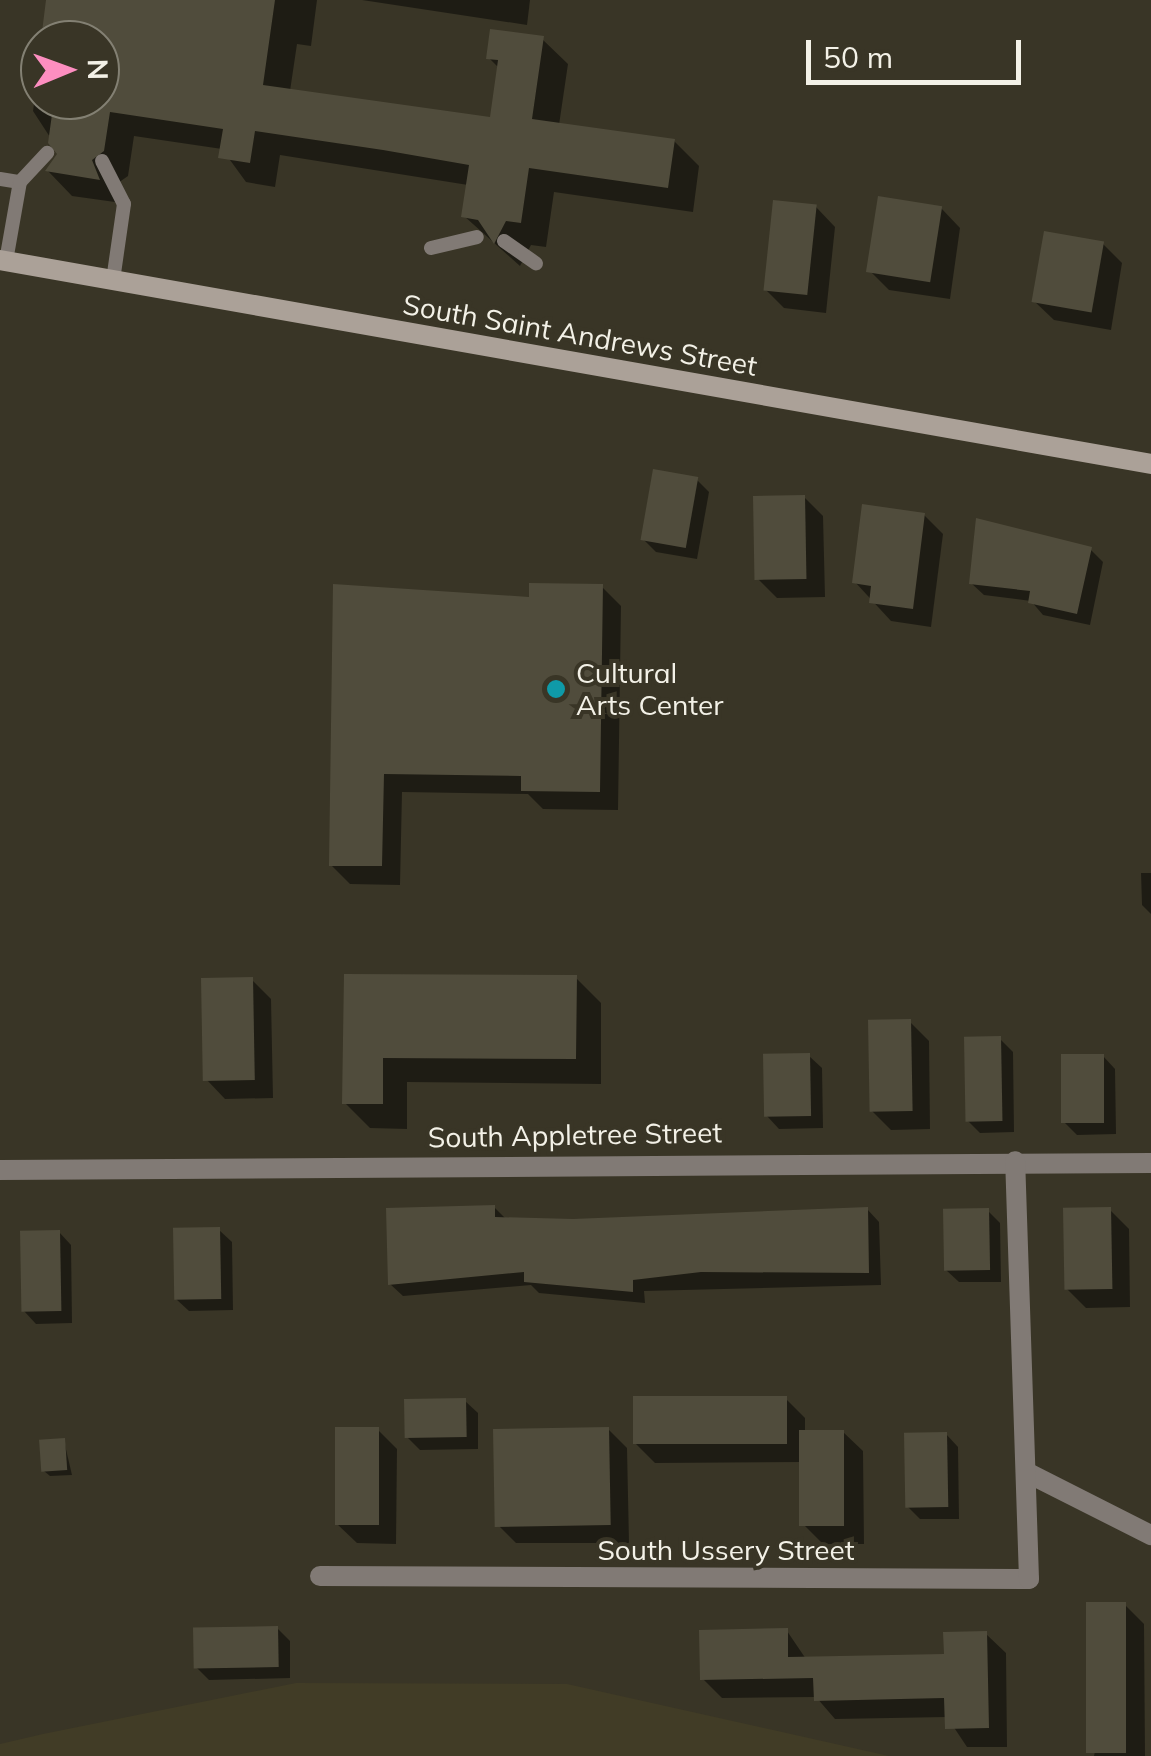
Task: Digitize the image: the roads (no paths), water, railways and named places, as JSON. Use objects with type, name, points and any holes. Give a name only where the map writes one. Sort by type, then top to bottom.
[{"type":"street","name":"South Saint Andrews Street","points":[[3,261],[1151,464]]},
{"type":"street","name":"South Ussery Street","points":[[320,1576],[1029,1579],[1030,1474],[1018,1412],[1014,1161]]},
{"type":"street","name":"South Appletree Street","points":[[0,1170],[1151,1163]]},
{"type":"street","points":[[1030,1474],[1151,1535]]},
{"type":"lane","points":[[3,261],[20,182],[46,153]]},
{"type":"lane","points":[[102,161],[124,204],[113,280]]},
{"type":"lane","points":[[0,179],[20,182]]},
{"type":"lane","points":[[432,248],[477,237]]},
{"type":"lane","points":[[504,241],[536,264]]},
{"type":"place","name":"Cultural Arts Center","points":[[556,689]]}]
